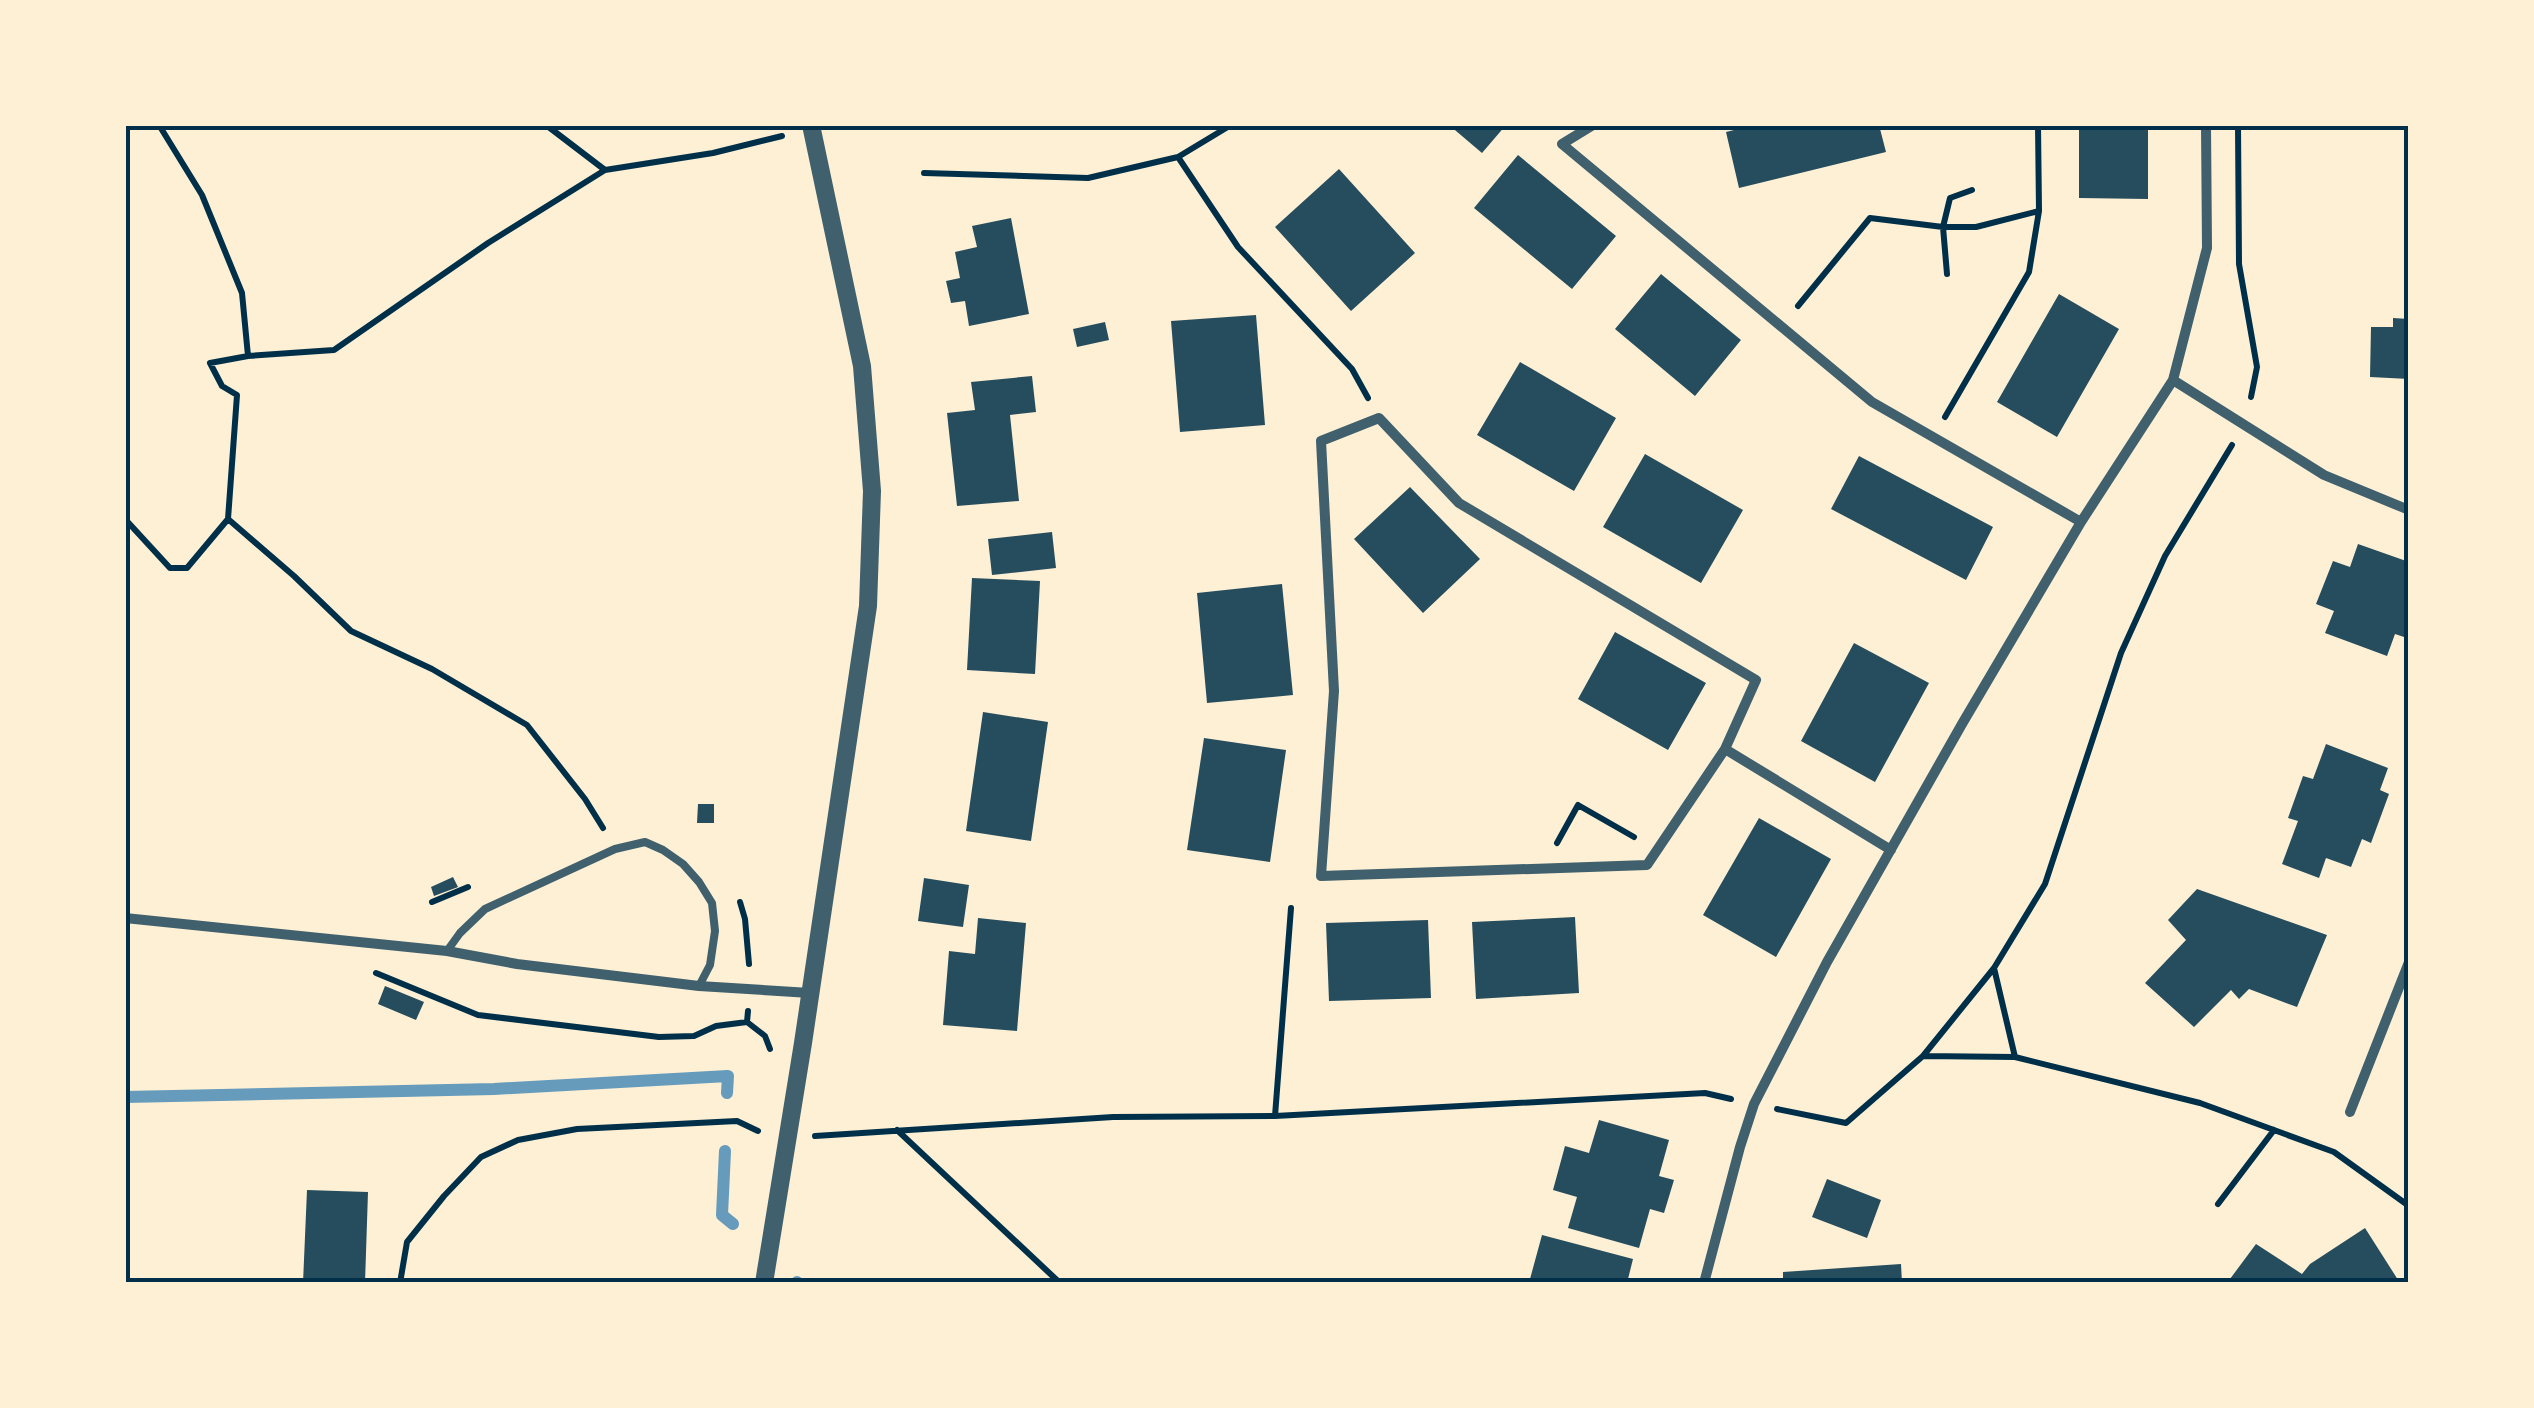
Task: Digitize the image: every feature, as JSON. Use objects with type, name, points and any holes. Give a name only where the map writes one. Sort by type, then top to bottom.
[{"type":"street","points":[[1593,125],[1562,144],[1872,402],[2081,522]]},
{"type":"street","points":[[1704,1283],[1754,1104],[1827,962],[2081,522],[2173,380],[2206,248],[2206,125]]},
{"type":"street","points":[[764,1283],[868,606],[872,490],[862,366],[812,127]]},
{"type":"street","points":[[2173,380],[2324,474],[2409,510]]},
{"type":"street","points":[[1379,418],[1460,503],[1756,680],[1725,749],[1647,865],[1321,876],[1334,691],[1321,440],[1379,418]]},
{"type":"street","points":[[1725,749],[1891,850]]},
{"type":"street","points":[[125,918],[448,951],[518,964],[699,986],[810,992]]},
{"type":"street","points":[[2350,1112],[2409,962]]},
{"type":"lane","points":[[448,951],[485,909],[615,849],[645,842],[682,864],[712,902],[715,931],[710,965],[699,986]]},
{"type":"path","points":[[159,125],[202,194],[242,293],[248,356]]},
{"type":"path","points":[[546,125],[605,170]]},
{"type":"path","points":[[924,172],[1088,178],[1178,157],[1231,125]]},
{"type":"path","points":[[1932,438],[2028,272],[2038,211],[2038,125]]},
{"type":"path","points":[[400,1283],[407,1242],[444,1196],[482,1158],[518,1140],[577,1129],[737,1121],[757,1131],[818,1136],[1113,1118],[1275,1116],[1705,1093],[1846,1124],[1923,1056],[1994,968],[2045,884],[2120,654],[2165,556],[2244,425],[2257,368],[2239,264],[2238,125]]},
{"type":"path","points":[[125,519],[170,568],[187,568],[228,520],[237,395],[222,386],[210,363],[334,350],[488,243],[605,170],[713,153],[812,127]]},
{"type":"path","points":[[1178,157],[1238,246],[1352,369],[1379,418]]},
{"type":"path","points":[[1947,274],[1943,227],[1950,198],[1972,190]]},
{"type":"path","points":[[1781,327],[1870,218],[1943,227],[1976,226],[2038,211]]},
{"type":"path","points":[[228,520],[351,631],[432,669],[527,726],[585,799],[615,849]]},
{"type":"path","points":[[1543,868],[1578,806],[1657,849]]},
{"type":"path","points":[[1275,1116],[1291,908]]},
{"type":"path","points":[[364,968],[478,1015],[659,1036],[694,1036],[716,1026],[748,1022]]},
{"type":"path","points":[[1994,968],[2015,1057]]},
{"type":"path","points":[[1923,1056],[2015,1057],[2200,1103],[2334,1152],[2409,1206]]},
{"type":"path","points":[[897,1130],[1060,1283]]},
{"type":"path","points":[[2218,1204],[2274,1130]]},
{"type":"building","points":[[1449,125],[1506,125],[1482,153]]},
{"type":"building","points":[[1754,125],[1879,125],[1886,152],[1739,188],[1726,132]]},
{"type":"building","points":[[2079,125],[2148,125],[2148,199],[2079,198]]},
{"type":"building","points":[[1518,155],[1616,236],[1572,289],[1474,208]]},
{"type":"building","points":[[1339,169],[1415,253],[1351,311],[1275,227]]},
{"type":"building","points":[[1011,218],[1029,314],[969,326],[965,301],[951,303],[946,281],[960,278],[955,252],[977,247],[972,226]]},
{"type":"building","points":[[1661,274],[1741,340],[1695,396],[1615,329]]},
{"type":"building","points":[[2059,294],[2119,329],[2057,437],[1997,402]]},
{"type":"building","points":[[1256,315],[1265,425],[1180,432],[1171,321]]},
{"type":"building","points":[[2393,318],[2409,319],[2409,379],[2370,377],[2371,327],[2393,327]]},
{"type":"building","points":[[1105,322],[1109,340],[1077,347],[1073,329]]},
{"type":"building","points":[[1520,362],[1616,418],[1574,491],[1477,435]]},
{"type":"building","points":[[1032,376],[1036,412],[1010,415],[1019,501],[957,506],[947,413],[975,410],[971,382]]},
{"type":"building","points":[[1645,454],[1743,510],[1701,583],[1603,527]]},
{"type":"building","points":[[1859,456],[1993,527],[1966,580],[1831,509]]},
{"type":"building","points":[[1410,487],[1480,559],[1423,613],[1354,539]]},
{"type":"building","points":[[1052,532],[1056,568],[992,575],[988,539]]},
{"type":"building","points":[[2358,544],[2409,562],[2409,625],[2404,637],[2395,634],[2387,656],[2325,633],[2334,611],[2316,604],[2333,561],[2350,567]]},
{"type":"building","points":[[972,578],[1040,581],[1035,674],[967,670]]},
{"type":"building","points":[[1282,584],[1293,695],[1207,703],[1197,593]]},
{"type":"building","points":[[1615,632],[1706,683],[1668,750],[1578,699]]},
{"type":"building","points":[[1854,643],[1929,683],[1875,782],[1801,741]]},
{"type":"building","points":[[983,712],[1048,722],[1031,841],[966,831]]},
{"type":"building","points":[[1204,738],[1286,750],[1270,862],[1187,850]]},
{"type":"building","points":[[2326,744],[2388,768],[2380,790],[2389,794],[2371,843],[2362,839],[2351,867],[2326,858],[2319,878],[2282,864],[2298,821],[2288,818],[2303,776],[2313,779]]},
{"type":"building","points":[[698,804],[714,804],[714,823],[697,823]]},
{"type":"building","points":[[1759,818],[1831,859],[1776,957],[1703,915]]},
{"type":"building","points":[[453,877],[458,887],[434,896],[431,887]]},
{"type":"building","points":[[924,878],[969,885],[963,927],[918,921]]},
{"type":"building","points":[[2197,889],[2327,935],[2297,1007],[2249,989],[2239,999],[2231,990],[2194,1027],[2145,983],[2186,940],[2168,920]]},
{"type":"building","points":[[1575,917],[1579,993],[1476,999],[1472,922]]},
{"type":"building","points":[[978,918],[1026,923],[1017,1031],[943,1025],[949,951],[975,954]]},
{"type":"building","points":[[1428,920],[1431,998],[1329,1001],[1326,923]]},
{"type":"building","points":[[385,986],[424,1002],[416,1020],[378,1004]]},
{"type":"building","points":[[1599,1120],[1669,1140],[1659,1176],[1674,1180],[1664,1213],[1650,1209],[1639,1248],[1568,1228],[1577,1197],[1553,1190],[1565,1146],[1589,1153]]},
{"type":"building","points":[[1827,1179],[1881,1200],[1867,1238],[1812,1217]]},
{"type":"building","points":[[307,1190],[368,1192],[365,1283],[303,1283]]},
{"type":"building","points":[[2365,1228],[2400,1283],[2227,1283],[2256,1244],[2302,1274],[2310,1264]]},
{"type":"building","points":[[1542,1235],[1633,1259],[1627,1283],[1545,1283],[1530,1279]]},
{"type":"building","points":[[1901,1264],[1902,1283],[1783,1283],[1783,1272]]},
{"type":"waterway","points":[[125,1097],[494,1089],[728,1076],[727,1093]]},
{"type":"waterway","points":[[725,1151],[722,1215],[733,1224]]}]
